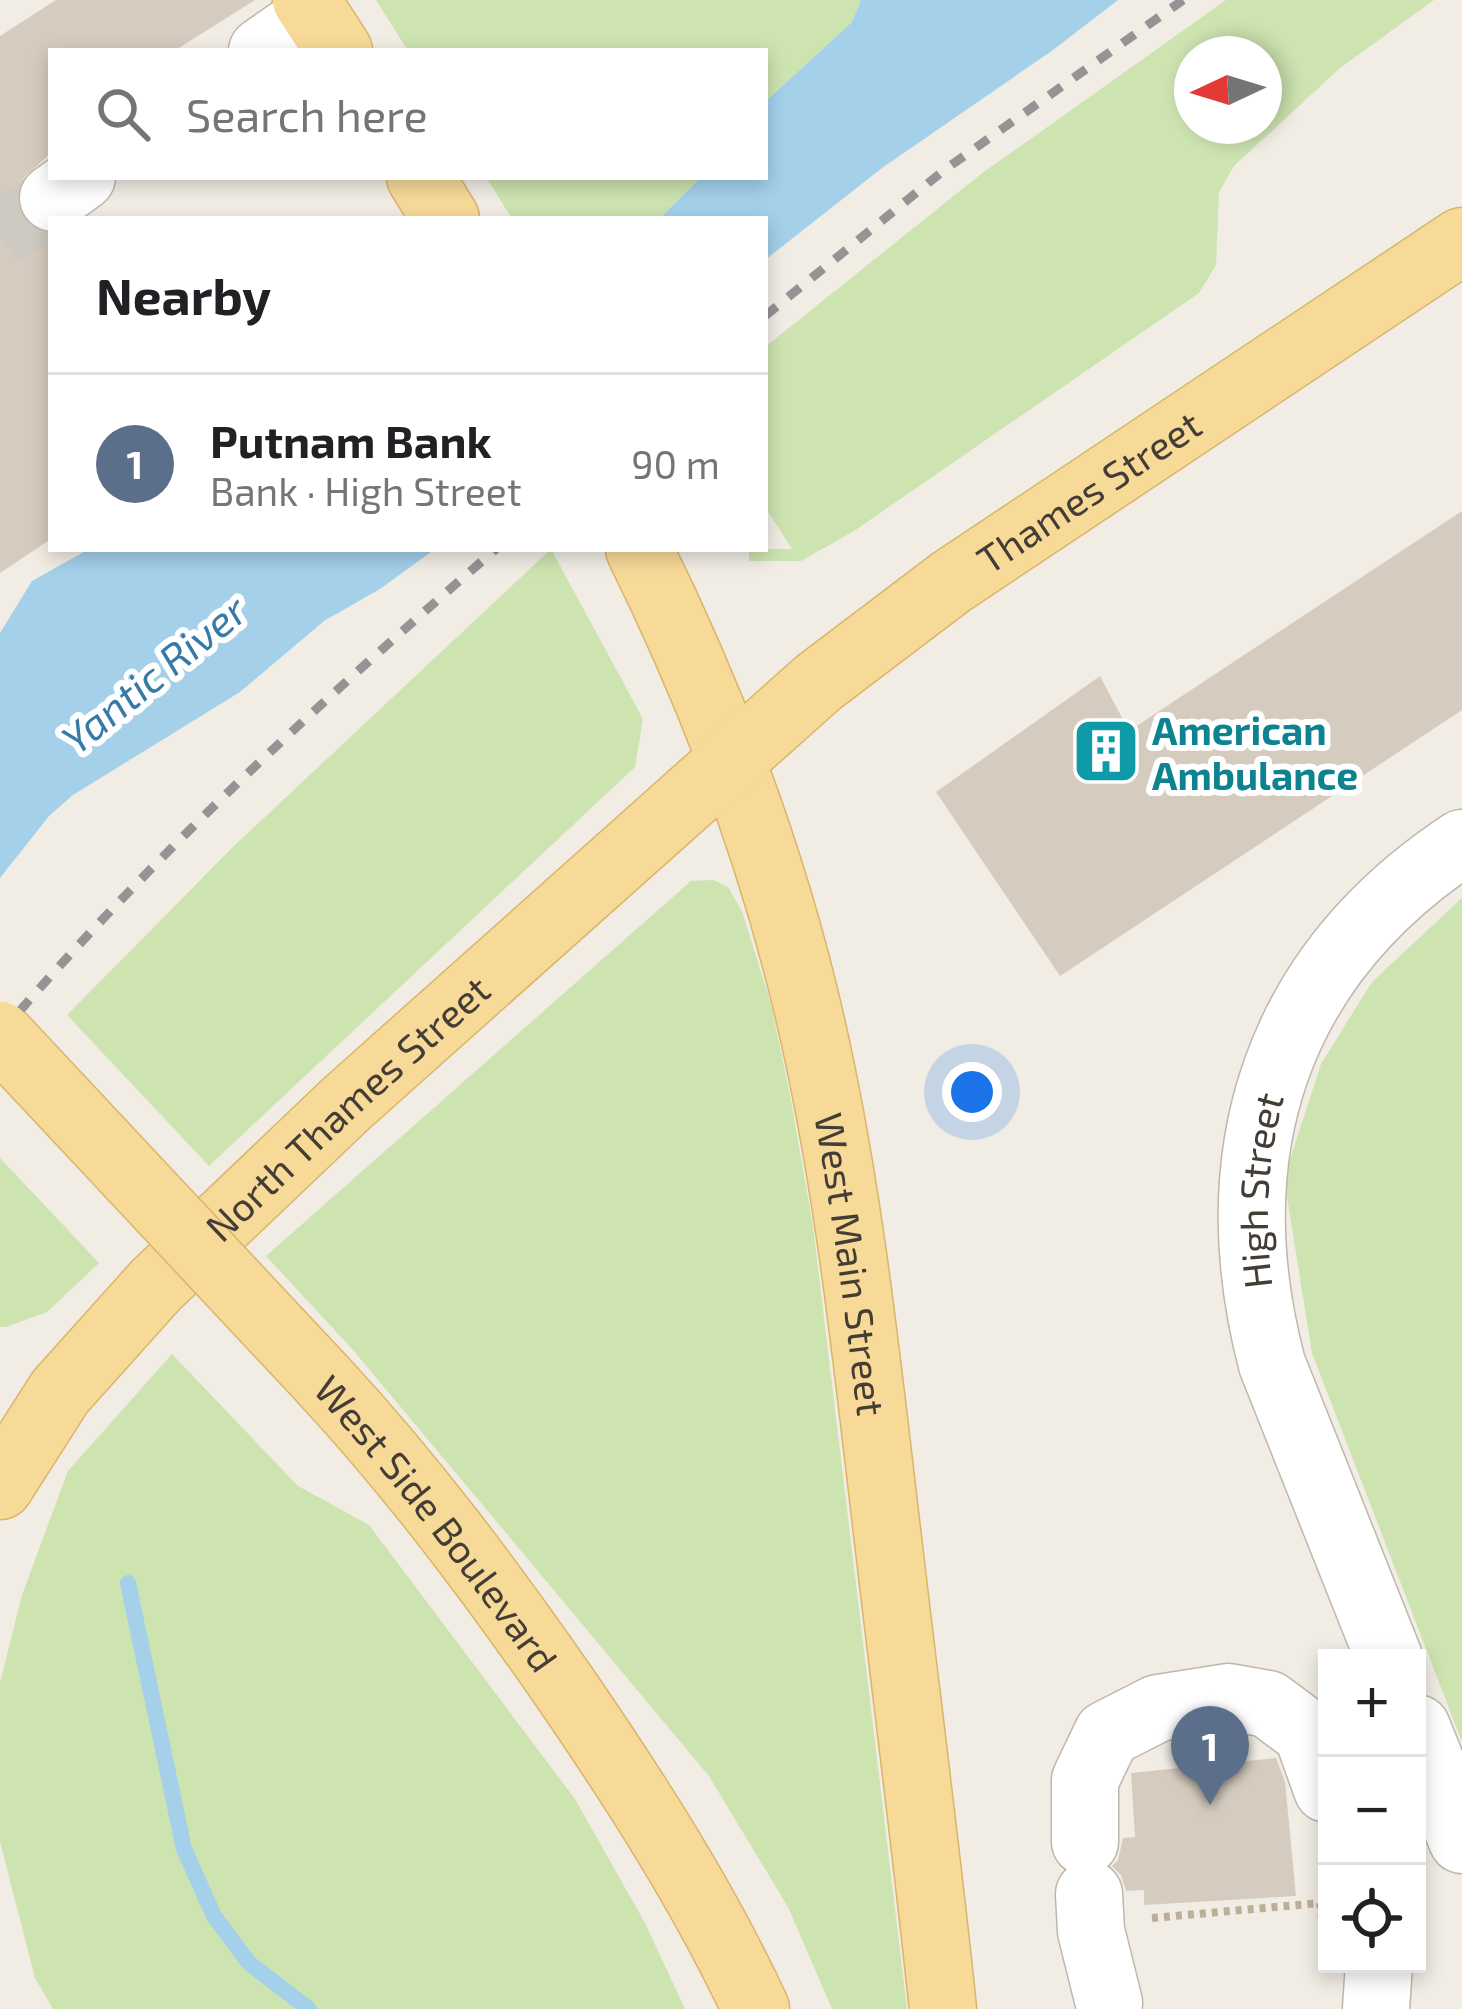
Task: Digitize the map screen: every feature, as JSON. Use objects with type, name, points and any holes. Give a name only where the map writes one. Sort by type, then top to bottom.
[{"type":"main road","points":[[422,180],[444,216]]},
{"type":"main road","name":"Thames Street","points":[[730,760],[854,654],[933,595],[1462,241]]},
{"type":"main road","name":"West Main Street","points":[[641,552],[694,666],[730,760],[809,1014],[872,1404],[943,2009]]},
{"type":"main road","name":"North Thames Street","points":[[0,1486],[60,1392],[142,1299],[347,1103],[730,760]]},
{"type":"main road","name":"West Side Boulevard","points":[[0,1035],[323,1380],[467,1551],[590,1724],[676,1860],[756,2009]]},
{"type":"street","points":[[268,48],[320,22]]},
{"type":"street","name":"High Street","points":[[1385,1649],[1272,1364],[1253,1255],[1254,1171],[1272,1078],[1315,989],[1373,913],[1423,869],[1462,843]]},
{"type":"street","points":[[1109,2003],[1091,1930],[1106,1885],[1085,1780],[1107,1734],[1158,1708],[1228,1697],[1268,1704],[1306,1733],[1318,1765]]},
{"type":"street","points":[[1426,1750],[1462,1840]]},
{"type":"street","points":[[1376,2009],[1378,1973]]},
{"type":"path","points":[[1106,1885],[1318,1904]]},
{"type":"green space","points":[[376,0],[861,0],[852,22],[768,99],[768,48],[406,48]]},
{"type":"green space","points":[[1226,0],[1434,0],[1340,68],[1282,122],[1282,36],[1175,36]]},
{"type":"green space","points":[[1174,37],[1174,144],[1258,144],[1234,166],[1219,192],[1216,265],[1199,293],[854,531],[801,561],[749,561],[749,552],[792,549],[768,512],[768,345],[981,174]]},
{"type":"green space","points":[[488,180],[698,180],[662,216],[510,216]]},
{"type":"green space","points":[[553,552],[643,719],[635,767],[209,1166],[67,1015],[236,844]]},
{"type":"green space","points":[[713,880],[728,887],[742,911],[771,1004],[813,1226],[907,2009],[832,2009],[788,1907],[709,1776],[353,1350],[266,1256],[691,881]]},
{"type":"green space","points":[[1462,898],[1462,1742],[1312,1353],[1284,1178],[1321,1064],[1372,982]]},
{"type":"green space","points":[[0,1158],[99,1263],[47,1312],[6,1327],[0,1327]]},
{"type":"green space","points":[[172,1354],[298,1486],[369,1525],[575,1799],[645,1923],[685,2009],[53,2009],[35,1978],[0,1842],[0,1683],[22,1595],[68,1471]]},
{"type":"water","points":[[861,0],[1118,0],[882,168],[768,258],[768,216],[662,216],[698,180],[768,180],[768,99],[852,22]]},
{"type":"water","name":"Yantic River","points":[[84,552],[431,552],[324,621],[240,692],[73,795],[49,816],[0,878],[0,633],[32,581]]},
{"type":"building","points":[[56,0],[255,0],[179,48],[48,48],[48,156],[19,182],[16,201],[23,221],[48,234],[48,541],[0,573],[0,36]]},
{"type":"building","name":"American Ambulance","points":[[1462,511],[1462,710],[1060,976],[936,792],[1100,676],[1129,731]]},
{"type":"building","points":[[1276,1758],[1285,1782],[1296,1896],[1144,1905],[1144,1890],[1126,1891],[1112,1866],[1123,1838],[1135,1837],[1131,1773]]},
{"type":"waterway","points":[[128,1583],[184,1849],[214,1916],[249,1963],[309,2009]]},
{"type":"tunnel","points":[[0,236],[53,198]]},
{"type":"railway","points":[[768,314],[943,171],[1183,0]]},
{"type":"railway","points":[[0,1034],[116,905],[239,782],[493,552]]},
{"type":"place","name":"American Ambulance","points":[[1106,751]]},
{"type":"place","name":"Putnam Bank","points":[[1210,1805]]}]
